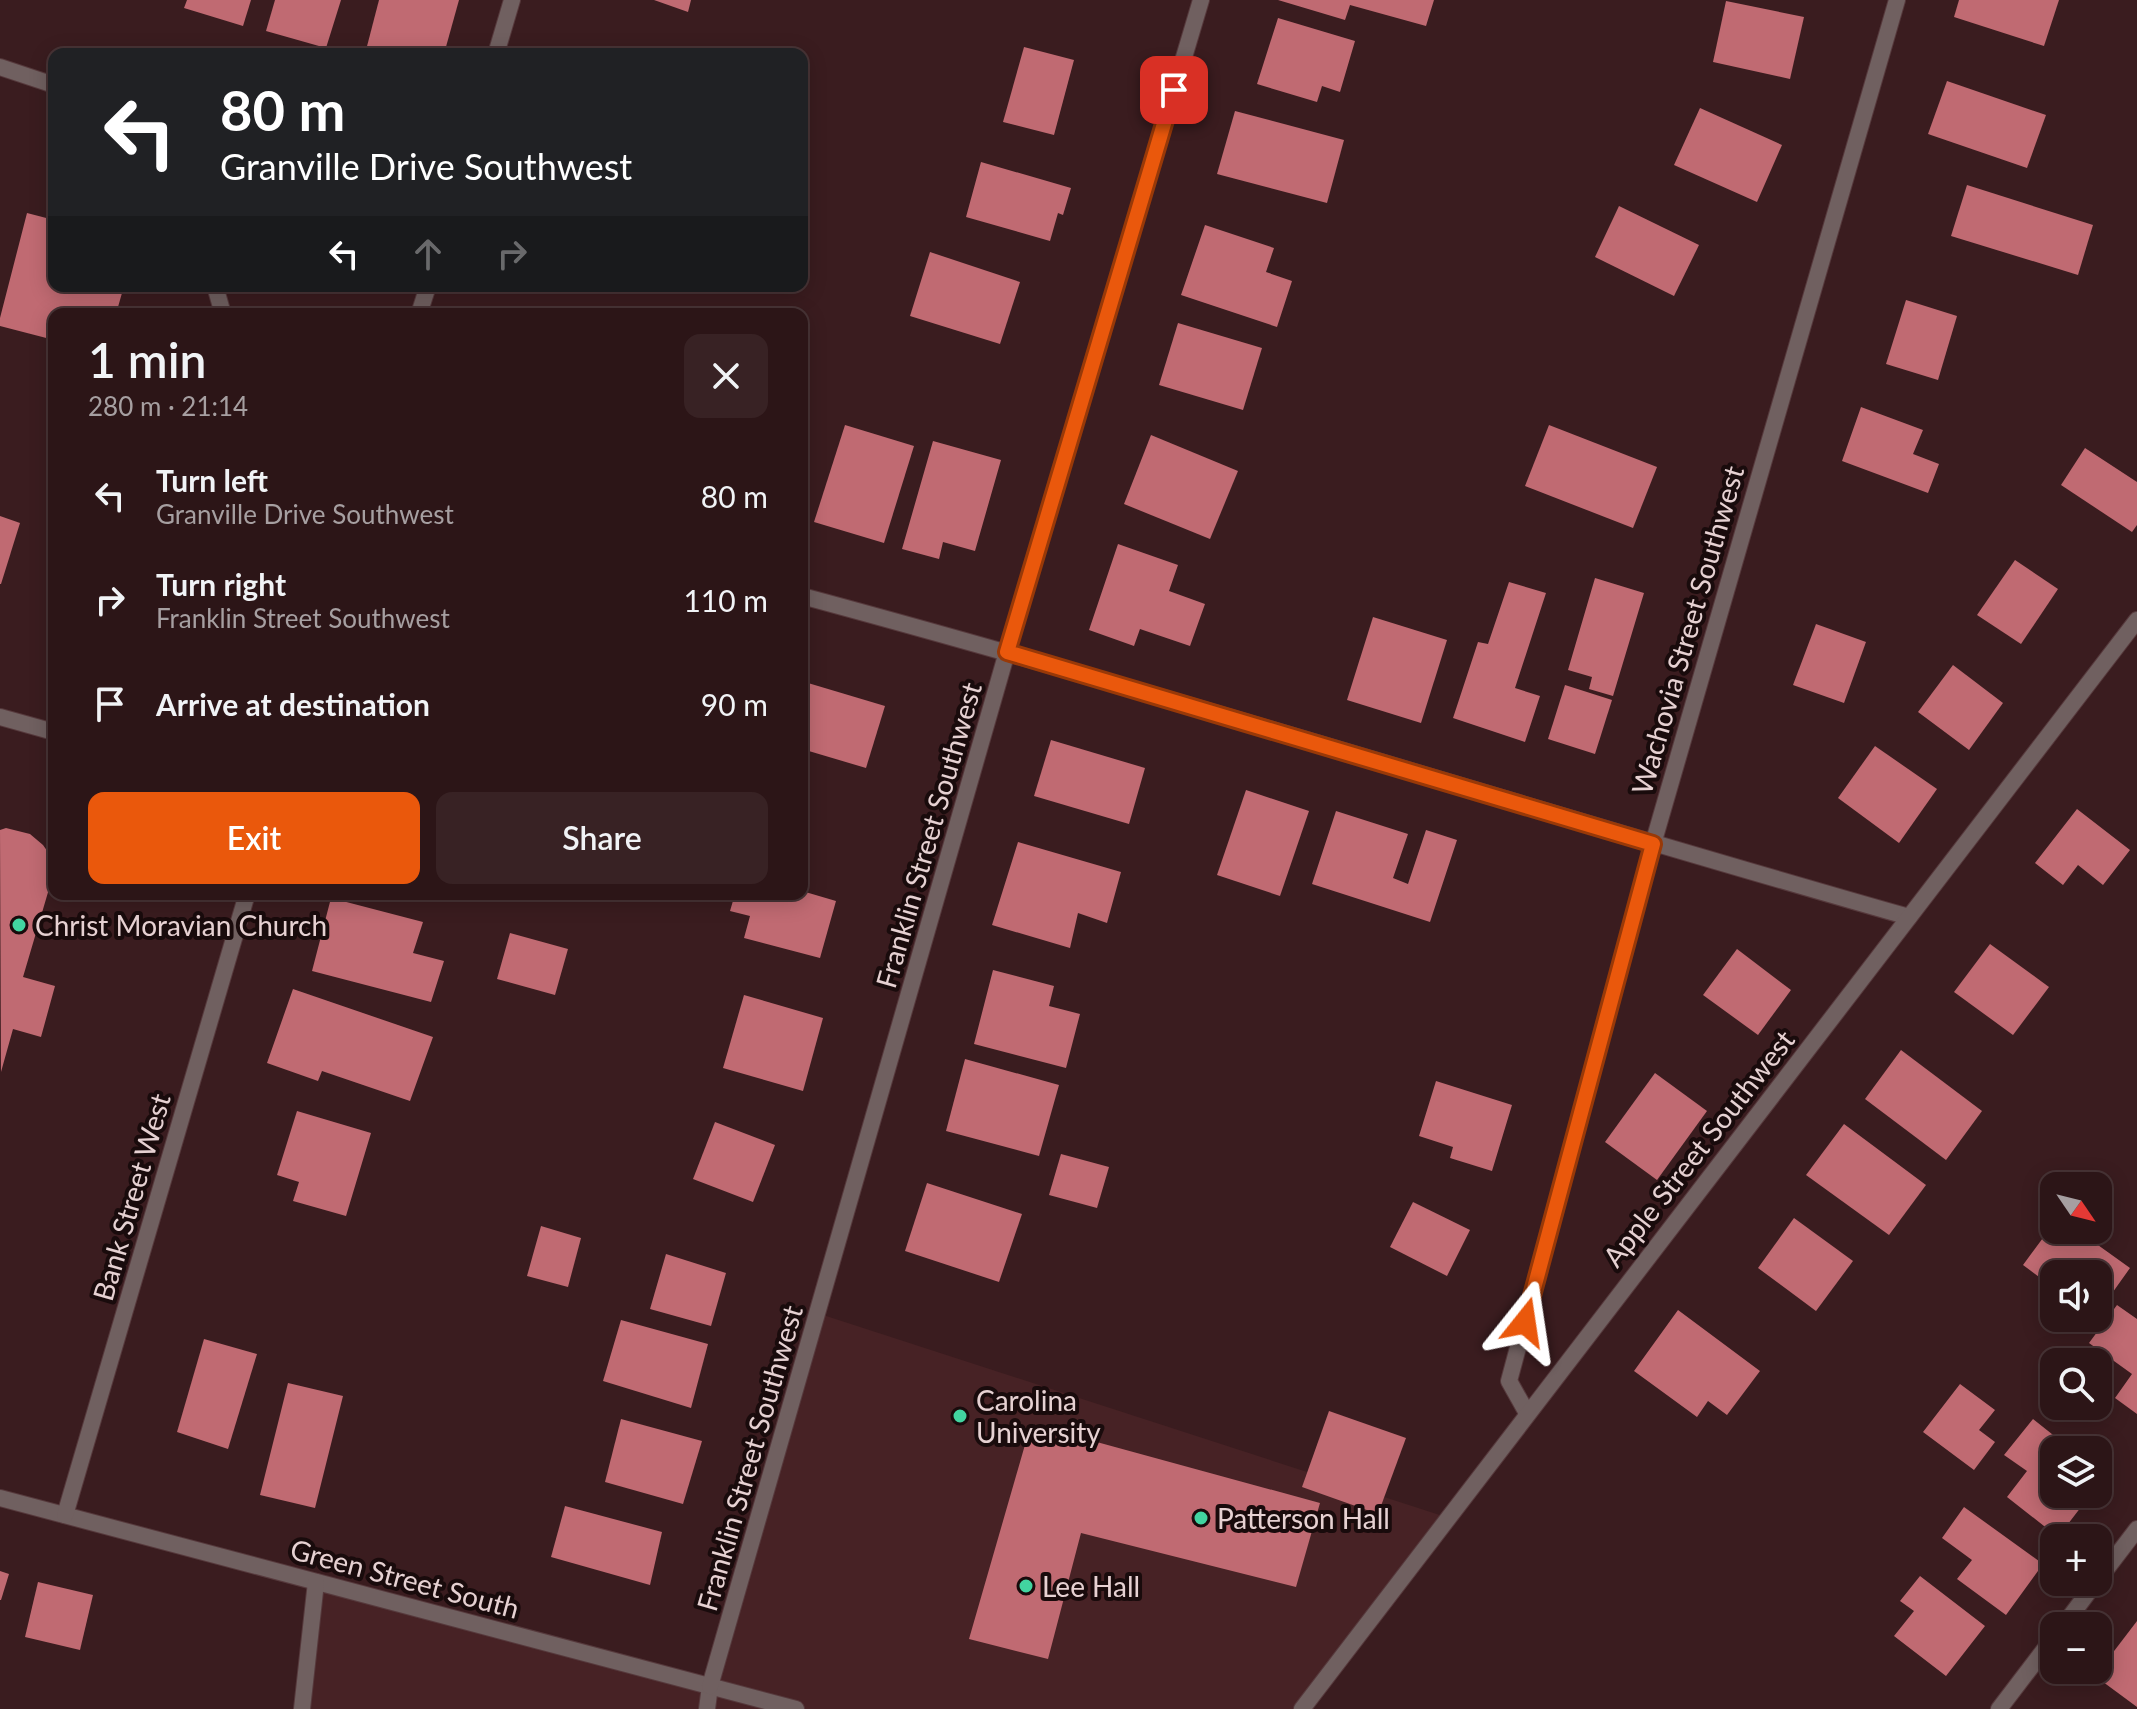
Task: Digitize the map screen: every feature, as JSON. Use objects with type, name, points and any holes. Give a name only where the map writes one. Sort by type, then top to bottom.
[{"type":"street","points":[[498,48],[512,0]]},
{"type":"street","name":"Franklin Street Southwest","points":[[707,1709],[710,1686],[1007,652],[1201,0]]},
{"type":"street","name":"Wachovia Street Southwest","points":[[1527,1413],[1509,1381],[1653,844],[1897,0]]},
{"type":"street","points":[[0,67],[48,83]]},
{"type":"street","points":[[808,598],[1007,652],[1909,917]]},
{"type":"street","name":"Apple Street Southwest","points":[[1302,1709],[2137,620]]},
{"type":"street","points":[[0,717],[48,730]]},
{"type":"street","name":"Bank Street West","points":[[65,1515],[245,900]]},
{"type":"street","name":"Green Street South","points":[[0,1498],[796,1709]]},
{"type":"street","points":[[2112,1562],[2137,1529]]},
{"type":"street","points":[[302,1709],[316,1582]]},
{"type":"street","points":[[2074,1612],[2086,1596]]},
{"type":"street","points":[[1999,1709],[2040,1655]]},
{"type":"shaded area","name":"Carolina University","points":[[817,1313],[1449,1518],[1302,1709],[302,1709],[316,1582],[710,1686]]},
{"type":"building","points":[[187,0],[251,0],[243,26],[184,8]]},
{"type":"building","points":[[275,0],[341,0],[326,48],[266,31]]},
{"type":"building","points":[[379,0],[459,0],[446,48],[367,48]]},
{"type":"building","points":[[654,0],[691,0],[688,12]]},
{"type":"building","points":[[1278,0],[1434,0],[1426,26],[1350,5],[1345,20]]},
{"type":"building","points":[[1959,0],[2059,0],[2044,46],[1954,17]]},
{"type":"building","points":[[1726,1],[1804,17],[1790,79],[1713,62]]},
{"type":"building","points":[[1278,18],[1355,41],[1340,92],[1322,86],[1317,102],[1257,84]]},
{"type":"building","points":[[1024,47],[1074,60],[1054,135],[1003,122]]},
{"type":"building","points":[[1947,81],[2046,115],[2027,168],[1928,134]]},
{"type":"building","points":[[1700,108],[1782,145],[1757,202],[1674,165]]},
{"type":"building","points":[[1235,111],[1344,140],[1327,203],[1217,174]]},
{"type":"building","points":[[981,162],[1071,188],[1063,215],[1058,213],[1050,241],[966,217]]},
{"type":"building","points":[[1967,185],[2093,225],[2078,275],[1951,236]]},
{"type":"building","points":[[1619,206],[1699,245],[1674,296],[1595,257]]},
{"type":"building","points":[[27,213],[48,218],[48,292],[122,293],[118,308],[48,308],[48,338],[0,326]]},
{"type":"building","points":[[1205,225],[1274,248],[1266,272],[1292,281],[1277,327],[1181,295]]},
{"type":"building","points":[[930,252],[1020,282],[1000,344],[910,316]]},
{"type":"building","points":[[1906,300],[1957,316],[1938,380],[1886,364]]},
{"type":"building","points":[[1178,323],[1262,348],[1243,410],[1159,385]]},
{"type":"building","points":[[1861,407],[1923,430],[1913,454],[1939,464],[1928,493],[1842,461]]},
{"type":"building","points":[[845,425],[914,446],[884,543],[814,522]]},
{"type":"building","points":[[1549,425],[1657,467],[1633,528],[1525,486]]},
{"type":"building","points":[[1151,435],[1238,471],[1210,539],[1124,504]]},
{"type":"building","points":[[933,441],[1001,460],[975,551],[943,542],[939,559],[902,549]]},
{"type":"building","points":[[2085,448],[2137,482],[2137,525],[2132,532],[2061,485]]},
{"type":"building","points":[[0,516],[20,523],[1,584],[0,584]]},
{"type":"building","points":[[1118,544],[1178,565],[1169,591],[1205,604],[1190,646],[1140,629],[1134,646],[1089,630]]},
{"type":"building","points":[[2015,560],[2058,589],[2021,644],[1977,615]]},
{"type":"building","points":[[1595,578],[1644,593],[1613,696],[1589,689],[1592,677],[1568,670]]},
{"type":"building","points":[[1509,582],[1546,593],[1515,688],[1540,696],[1525,742],[1453,718],[1478,642],[1488,644]]},
{"type":"building","points":[[1373,617],[1447,640],[1421,723],[1347,700]]},
{"type":"building","points":[[1816,624],[1866,642],[1844,703],[1793,685]]},
{"type":"building","points":[[1953,665],[2003,703],[1969,750],[1918,712]]},
{"type":"building","points":[[808,683],[885,706],[866,768],[808,751]]},
{"type":"building","points":[[1565,685],[1612,700],[1595,754],[1548,739]]},
{"type":"building","points":[[1051,740],[1145,768],[1129,824],[1034,796]]},
{"type":"building","points":[[1875,746],[1937,789],[1899,843],[1838,798]]},
{"type":"building","points":[[1246,790],[1309,811],[1280,896],[1217,875]]},
{"type":"building","points":[[2077,809],[2130,850],[2103,885],[2078,865],[2063,885],[2035,863]]},
{"type":"building","points":[[1336,811],[1408,834],[1393,878],[1408,884],[1426,830],[1457,840],[1430,922],[1312,884]]},
{"type":"building","name":"Christ Moravian Church","points":[[6,828],[30,834],[48,852],[48,892],[23,977],[55,986],[41,1037],[13,1029],[1,1072],[0,830]]},
{"type":"building","points":[[1018,842],[1121,872],[1107,923],[1078,913],[1070,948],[992,925]]},
{"type":"building","points":[[808,893],[836,901],[820,958],[744,938],[750,916],[730,911],[733,900],[808,900]]},
{"type":"building","points":[[330,900],[423,922],[413,953],[444,961],[431,1002],[312,971]]},
{"type":"building","points":[[510,933],[568,949],[555,995],[497,979]]},
{"type":"building","points":[[1990,944],[2049,987],[2013,1035],[1954,992]]},
{"type":"building","points":[[1737,949],[1791,990],[1758,1035],[1703,995]]},
{"type":"building","points":[[993,970],[1054,986],[1049,1006],[1080,1014],[1066,1068],[974,1044]]},
{"type":"building","points":[[293,989],[433,1037],[410,1101],[322,1071],[318,1081],[267,1063]]},
{"type":"building","points":[[744,995],[823,1018],[803,1091],[723,1068]]},
{"type":"building","points":[[1901,1050],[1982,1111],[1946,1160],[1865,1099]]},
{"type":"building","points":[[965,1059],[1059,1085],[1039,1156],[946,1131]]},
{"type":"building","points":[[1655,1073],[1707,1111],[1657,1180],[1605,1142]]},
{"type":"building","points":[[1436,1081],[1512,1105],[1492,1171],[1450,1158],[1453,1147],[1419,1136]]},
{"type":"building","points":[[297,1111],[371,1133],[346,1216],[293,1201],[299,1182],[277,1175]]},
{"type":"building","points":[[715,1122],[775,1145],[753,1202],[693,1179]]},
{"type":"building","points":[[1844,1124],[1926,1185],[1889,1235],[1806,1175]]},
{"type":"building","points":[[1061,1154],[1109,1167],[1097,1208],[1049,1195]]},
{"type":"building","points":[[927,1183],[1022,1214],[999,1282],[905,1251]]},
{"type":"building","points":[[1413,1202],[1470,1230],[1447,1276],[1390,1247]]},
{"type":"building","points":[[1794,1218],[1853,1261],[1816,1311],[1758,1268]]},
{"type":"building","points":[[541,1226],[581,1238],[568,1287],[527,1276]]},
{"type":"building","points":[[2040,1242],[2097,1244],[2130,1268],[2112,1293],[2112,1260],[2040,1260],[2040,1278],[2023,1265]]},
{"type":"building","points":[[666,1254],[726,1273],[711,1326],[650,1309]]},
{"type":"building","points":[[2117,1305],[2137,1319],[2137,1414],[2115,1398],[2132,1374],[2112,1360],[2112,1348],[2096,1348],[2089,1343],[2097,1332],[2112,1332],[2112,1312]]},
{"type":"building","points":[[1678,1310],[1760,1371],[1727,1415],[1708,1401],[1697,1417],[1634,1371]]},
{"type":"building","points":[[621,1320],[708,1344],[691,1408],[603,1381]]},
{"type":"building","points":[[204,1339],[257,1354],[228,1449],[177,1432]]},
{"type":"building","points":[[288,1383],[343,1396],[315,1508],[260,1495]]},
{"type":"building","points":[[1960,1384],[1995,1410],[1979,1430],[1995,1442],[1974,1470],[1923,1432]]},
{"type":"building","points":[[1329,1411],[1406,1438],[1378,1514],[1302,1487]]},
{"type":"building","points":[[621,1419],[702,1441],[683,1504],[605,1482]]},
{"type":"building","points":[[2033,1419],[2054,1436],[2040,1436],[2040,1508],[2080,1508],[2068,1524],[2041,1524],[2007,1497],[2027,1471],[2004,1455]]},
{"type":"building","points":[[1031,1424],[1320,1503],[1296,1587],[1081,1533],[1048,1659],[969,1639]]},
{"type":"building","points":[[565,1506],[662,1532],[650,1585],[551,1557]]},
{"type":"building","points":[[1964,1507],[2040,1562],[2040,1568],[2006,1615],[1957,1579],[1972,1560],[1942,1538]]},
{"type":"building","points":[[0,1571],[9,1574],[1,1600],[0,1600]]},
{"type":"building","points":[[1920,1576],[1985,1626],[1946,1676],[1894,1636],[1914,1611],[1900,1601]]},
{"type":"building","points":[[38,1582],[93,1595],[80,1650],[25,1637]]},
{"type":"building","points":[[2137,1621],[2137,1707],[2106,1684],[2112,1684],[2112,1654]]},
{"type":"place","name":"Christ Moravian Church","points":[[19,925]]},
{"type":"place","name":"Carolina University","points":[[960,1416]]},
{"type":"place","name":"Patterson Hall","points":[[1201,1518]]},
{"type":"place","name":"Lee Hall","points":[[1026,1586]]},
{"type":"route","points":[[1174,90],[1007,652],[1653,844],[1525,1322]]}]
